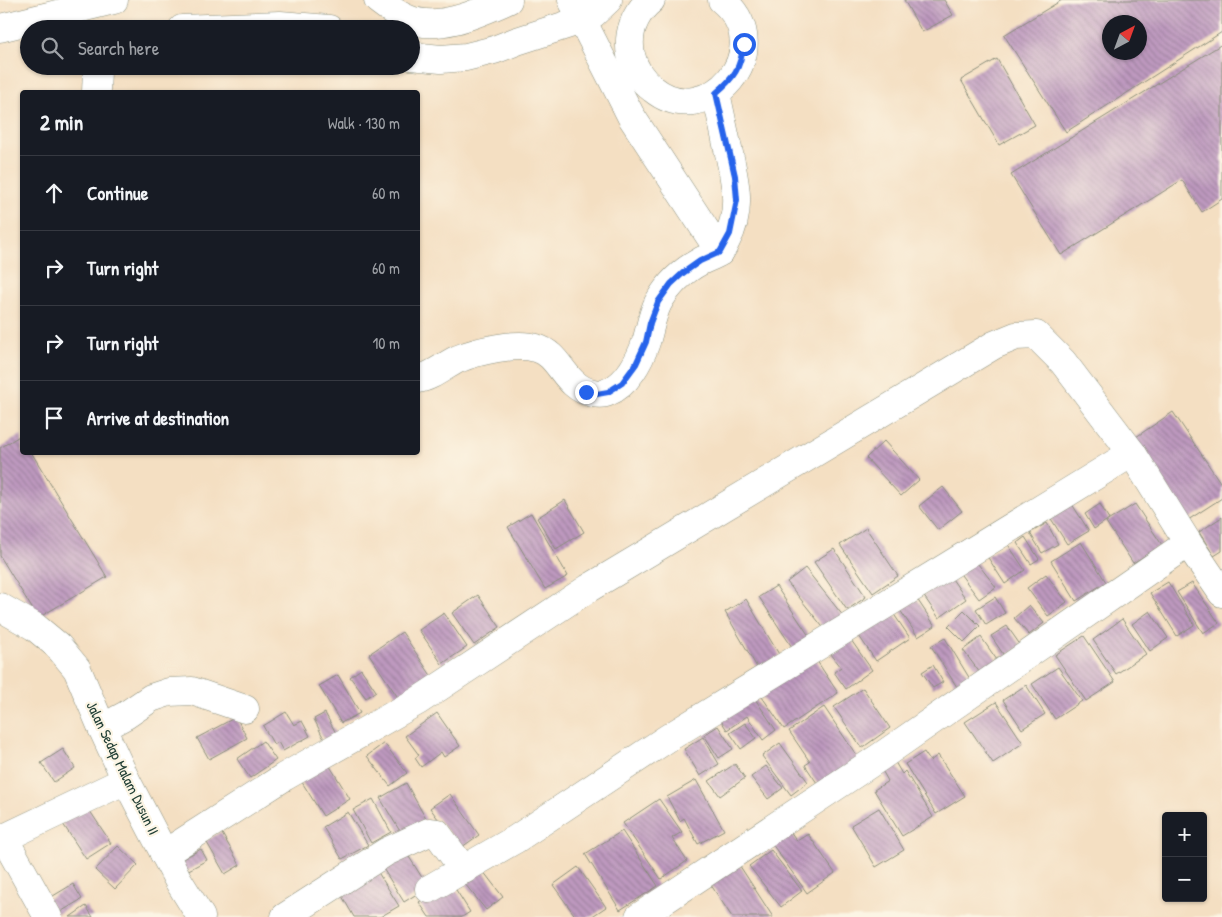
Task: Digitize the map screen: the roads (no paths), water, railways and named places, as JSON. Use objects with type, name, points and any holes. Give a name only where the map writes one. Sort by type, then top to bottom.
[{"type":"street","points":[[33,20],[114,0]]},
{"type":"street","points":[[378,0],[411,20]]},
{"type":"street","points":[[420,23],[439,23],[471,16],[508,0]]},
{"type":"street","points":[[420,57],[441,59],[466,57],[494,50],[525,38],[577,10],[593,14],[608,0]]},
{"type":"street","points":[[651,0],[642,7],[632,25],[629,44],[633,64],[643,81],[659,94],[677,100],[698,100],[716,93],[731,80],[741,63],[744,44],[740,24],[730,7],[722,0]]},
{"type":"street","points":[[577,10],[631,116],[720,252]]},
{"type":"street","points":[[0,28],[20,23]]},
{"type":"street","points":[[96,90],[97,75]]},
{"type":"street","points":[[420,378],[458,359],[491,348],[535,347],[552,357],[569,380],[586,392],[597,394],[608,392],[622,383],[636,364],[646,342],[650,323],[658,302],[671,284],[700,261],[720,252],[730,234],[737,200],[735,176],[716,93]]},
{"type":"street","points":[[164,854],[284,777],[418,701],[590,588],[994,345],[1016,336],[1036,335],[1063,362],[1132,453],[1188,543],[1222,593]]},
{"type":"street","points":[[429,889],[516,839],[668,738],[1132,453]]},
{"type":"street","points":[[639,917],[872,763],[1188,543]]},
{"type":"street","name":"Jalan Sedap Malam Dusun II","points":[[0,607],[36,627],[58,646],[77,669],[126,780],[164,854],[201,917]]},
{"type":"street","points":[[102,728],[151,698],[169,692],[192,691],[245,709]]},
{"type":"street","points":[[48,917],[2,839],[126,780]]},
{"type":"street","points":[[285,917],[386,852],[429,832],[438,833],[464,870]]}]
